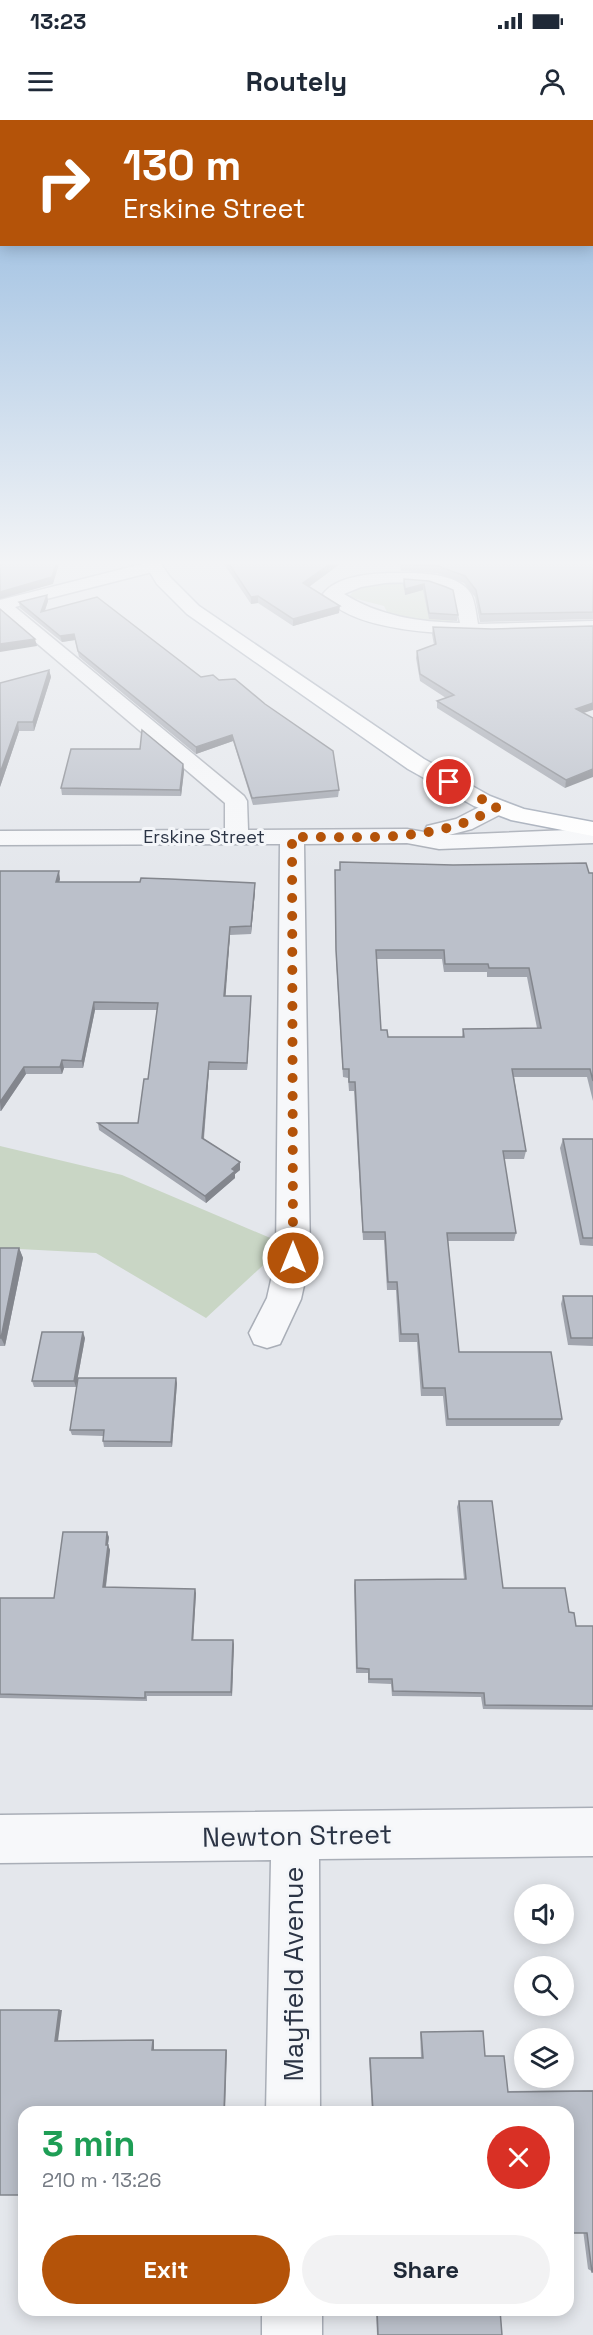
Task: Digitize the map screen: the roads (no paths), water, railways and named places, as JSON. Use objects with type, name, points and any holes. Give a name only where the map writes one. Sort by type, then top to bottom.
[{"type":"main road","points":[[272,664],[417,764],[497,807],[519,815],[593,829]]},
{"type":"street","points":[[72,664],[236,801],[237,837]]},
{"type":"street","name":"Erskine Street","points":[[407,837],[464,824],[497,807]]},
{"type":"street","points":[[479,841],[519,815]]},
{"type":"street","name":"Erskine Street","points":[[0,838],[407,837],[439,842],[593,836]]},
{"type":"street","points":[[267,1333],[284,1299],[293,1258],[292,837]]},
{"type":"street","name":"Newton Street","points":[[0,1839],[593,1832]]},
{"type":"street","name":"Mayfield Avenue","points":[[293,2106],[295,1836]]},
{"type":"street","points":[[292,2316],[292,2335]]}]
